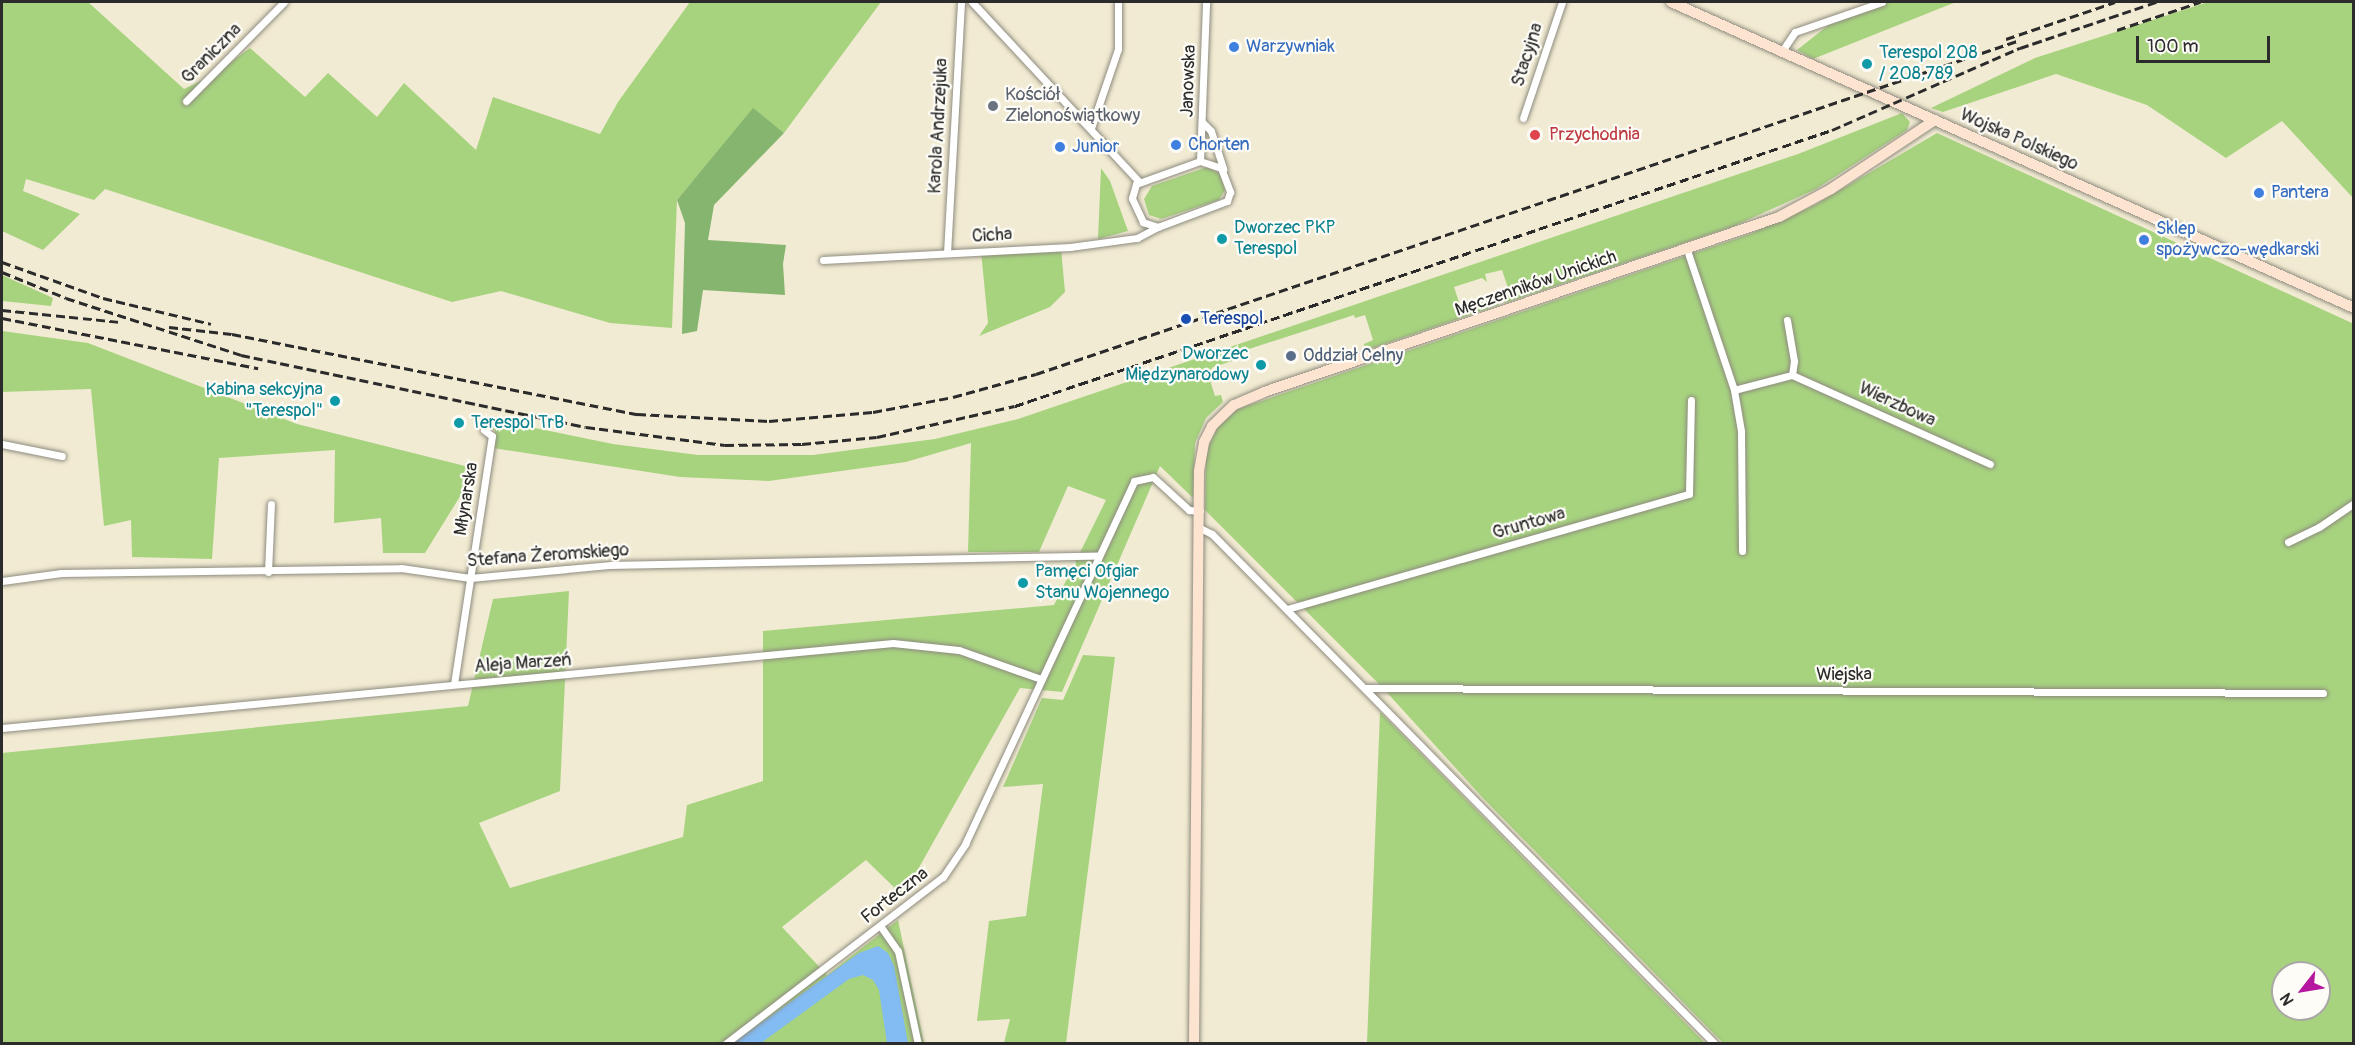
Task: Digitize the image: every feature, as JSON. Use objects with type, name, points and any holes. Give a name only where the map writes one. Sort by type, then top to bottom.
[{"type":"main road","name":"Wojska Polskiego","points":[[1671,2],[2354,308]]},
{"type":"main road","name":"Męczenników Unickich","points":[[1194,1044],[1200,508],[1204,442],[1218,419],[1243,400],[1687,250],[1804,205],[1935,120]]},
{"type":"street","name":"Graniczna","points":[[186,101],[284,2]]},
{"type":"street","name":"Karola Andrzejuka","points":[[947,253],[961,2]]},
{"type":"street","points":[[972,2],[1139,182]]},
{"type":"street","points":[[1091,128],[1118,49],[1118,2]]},
{"type":"street","name":"Janowska","points":[[1200,161],[1206,2]]},
{"type":"street","name":"Stacyjna","points":[[1523,118],[1562,2]]},
{"type":"street","points":[[1782,51],[1795,32],[1882,2]]},
{"type":"street","points":[[1203,123],[1211,131],[1224,172]]},
{"type":"street","points":[[1158,227],[1147,225],[1138,215],[1132,193],[1139,182],[1200,161],[1214,163],[1224,172]]},
{"type":"street","name":"Cicha","points":[[823,260],[1120,242],[1137,238],[1158,227],[1227,201],[1230,192],[1224,172]]},
{"type":"street","points":[[1687,250],[1734,390],[1741,431],[1742,551]]},
{"type":"street","points":[[1734,390],[1792,375],[1794,361],[1787,320]]},
{"type":"street","name":"Wierzbowa","points":[[1792,375],[1990,464]]},
{"type":"street","name":"Gruntowa","points":[[1287,609],[1689,494],[1691,400]]},
{"type":"street","name":"Młynarska","points":[[454,684],[492,436],[484,430]]},
{"type":"street","points":[[2,444],[62,456]]},
{"type":"street","name":"Forteczna","points":[[725,1044],[943,878],[965,844],[1038,689],[1127,489],[1140,477],[1153,477],[1189,510],[1200,508]]},
{"type":"street","points":[[2288,542],[2319,527],[2354,503]]},
{"type":"street","points":[[268,572],[271,504]]},
{"type":"street","points":[[1200,528],[1212,534],[1365,687],[1715,1044]]},
{"type":"street","name":"Stefana Żeromskiego","points":[[2,580],[61,573],[268,572],[401,568],[470,578],[611,565],[1097,556]]},
{"type":"street","name":"Aleja Marzeń","points":[[2,728],[893,643],[959,650],[1041,679]]},
{"type":"street","name":"Wiejska","points":[[1365,687],[2323,693]]},
{"type":"street","points":[[881,927],[898,951],[918,1044]]},
{"type":"green space","points":[[2,2],[88,2],[184,89],[215,74],[250,48],[305,97],[328,73],[377,117],[404,83],[476,150],[493,97],[600,134],[618,102],[690,2],[881,2],[784,133],[753,109],[677,200],[672,328],[610,323],[501,291],[452,302],[105,189],[94,200],[26,179],[23,191],[80,214],[43,250],[2,231]]},
{"type":"green space","points":[[1882,2],[1956,2],[1813,59],[1797,50],[1840,16]]},
{"type":"green space","points":[[2208,2],[2353,2],[2353,198],[2282,121],[2226,158],[2147,105],[2056,74],[1943,112],[1931,108],[2035,58]]},
{"type":"green space","points":[[753,108],[784,133],[714,205],[708,240],[786,245],[783,264],[785,295],[703,290],[697,331],[682,334],[685,223],[677,200]]},
{"type":"green space","points":[[1902,113],[1910,122],[1907,130],[1816,189],[1734,226],[1505,303],[1503,297],[1509,291],[1502,270],[1485,274],[1487,282],[1482,278],[1454,287],[1461,308],[1491,298],[1499,305],[1364,351],[1364,344],[1373,340],[1365,315],[1355,318],[1354,315],[1240,352],[1242,358],[1213,367],[1208,374],[1215,396],[1221,395],[1223,402],[1206,418],[1195,443],[1193,498],[1160,466],[1062,692],[1020,688],[903,896],[866,860],[782,927],[827,975],[898,920],[924,1043],[2,1044],[2,753],[468,706],[493,599],[569,591],[560,791],[479,823],[510,888],[683,837],[687,805],[763,781],[763,631],[1054,605],[1106,500],[1068,486],[1039,552],[968,552],[971,443],[906,462],[769,481],[680,477],[493,448],[495,430],[487,429],[487,422],[471,419],[472,415],[613,444],[698,455],[813,455],[935,439],[1018,419],[1798,154]]},
{"type":"green space","points":[[1937,133],[2354,324],[2353,1043],[1723,1043],[1482,797],[1381,686],[1205,510],[1206,452],[1218,426],[1238,409],[1750,234],[1813,206]]},
{"type":"green space","points":[[1207,167],[1220,174],[1225,190],[1219,200],[1161,219],[1149,215],[1144,199],[1152,186]]},
{"type":"green space","points":[[1101,168],[1110,181],[1128,231],[1098,239]]},
{"type":"green space","points":[[1061,248],[1065,292],[1050,307],[979,336],[988,323],[981,251]]},
{"type":"green space","points":[[2,275],[53,298],[51,306],[2,301]]},
{"type":"green space","points":[[2,331],[88,343],[297,424],[477,469],[425,553],[383,553],[381,518],[334,523],[335,450],[219,458],[212,559],[132,557],[131,520],[104,526],[91,389],[2,392]]},
{"type":"green space","points":[[1083,655],[1115,657],[1066,1043],[1004,1043],[1010,1019],[977,1021],[989,921],[1026,916],[1043,784],[1003,787],[1042,698],[1063,700]]},
{"type":"green space","points":[[1380,712],[1705,1043],[1367,1043]]},
{"type":"water","points":[[878,946],[888,953],[894,966],[908,1043],[887,1043],[879,990],[873,980],[863,975],[849,979],[761,1043],[733,1043],[859,953]]},
{"type":"railway","points":[[2006,39],[2115,2]]},
{"type":"railway","points":[[2,272],[66,298],[241,355],[586,427],[725,445],[802,444],[877,437],[1015,406],[1832,130],[2020,48],[2156,2]]},
{"type":"railway","points":[[2117,30],[2200,2]]},
{"type":"railway","points":[[169,327],[232,334],[637,414],[769,421],[873,412],[953,397],[1036,374],[2017,41]]},
{"type":"railway","points":[[2,262],[103,298],[211,324]]},
{"type":"railway","points":[[2,310],[121,322]]},
{"type":"railway","points":[[2,318],[258,368]]},
{"type":"place","name":"Warzywniak","points":[[1234,47]]},
{"type":"place","name":"Terespol 208 / 208,789","points":[[1867,64]]},
{"type":"place","name":"Kościół Zielonoświątkowy","points":[[993,106]]},
{"type":"place","name":"Przychodnia","points":[[1535,135]]},
{"type":"place","name":"Chorten","points":[[1176,145]]},
{"type":"place","name":"Junior","points":[[1060,147]]},
{"type":"place","name":"Pantera","points":[[2259,193]]},
{"type":"place","name":"Dworzec PKP Terespol","points":[[1222,239]]},
{"type":"place","name":"Sklep spożywczo-wędkarski","points":[[2144,240]]},
{"type":"place","name":"Terespol","points":[[1186,319]]},
{"type":"place","name":"Oddział Celny","points":[[1291,356]]},
{"type":"place","name":"Dworzec Międzynarodowy","points":[[1261,365]]},
{"type":"place","name":"Kabina sekcyjna \"Terespol\"","points":[[335,401]]},
{"type":"place","name":"Terespol TrB","points":[[459,423]]},
{"type":"place","name":"Pamęci Ofgiar Stanu Wojennego","points":[[1023,583]]}]
